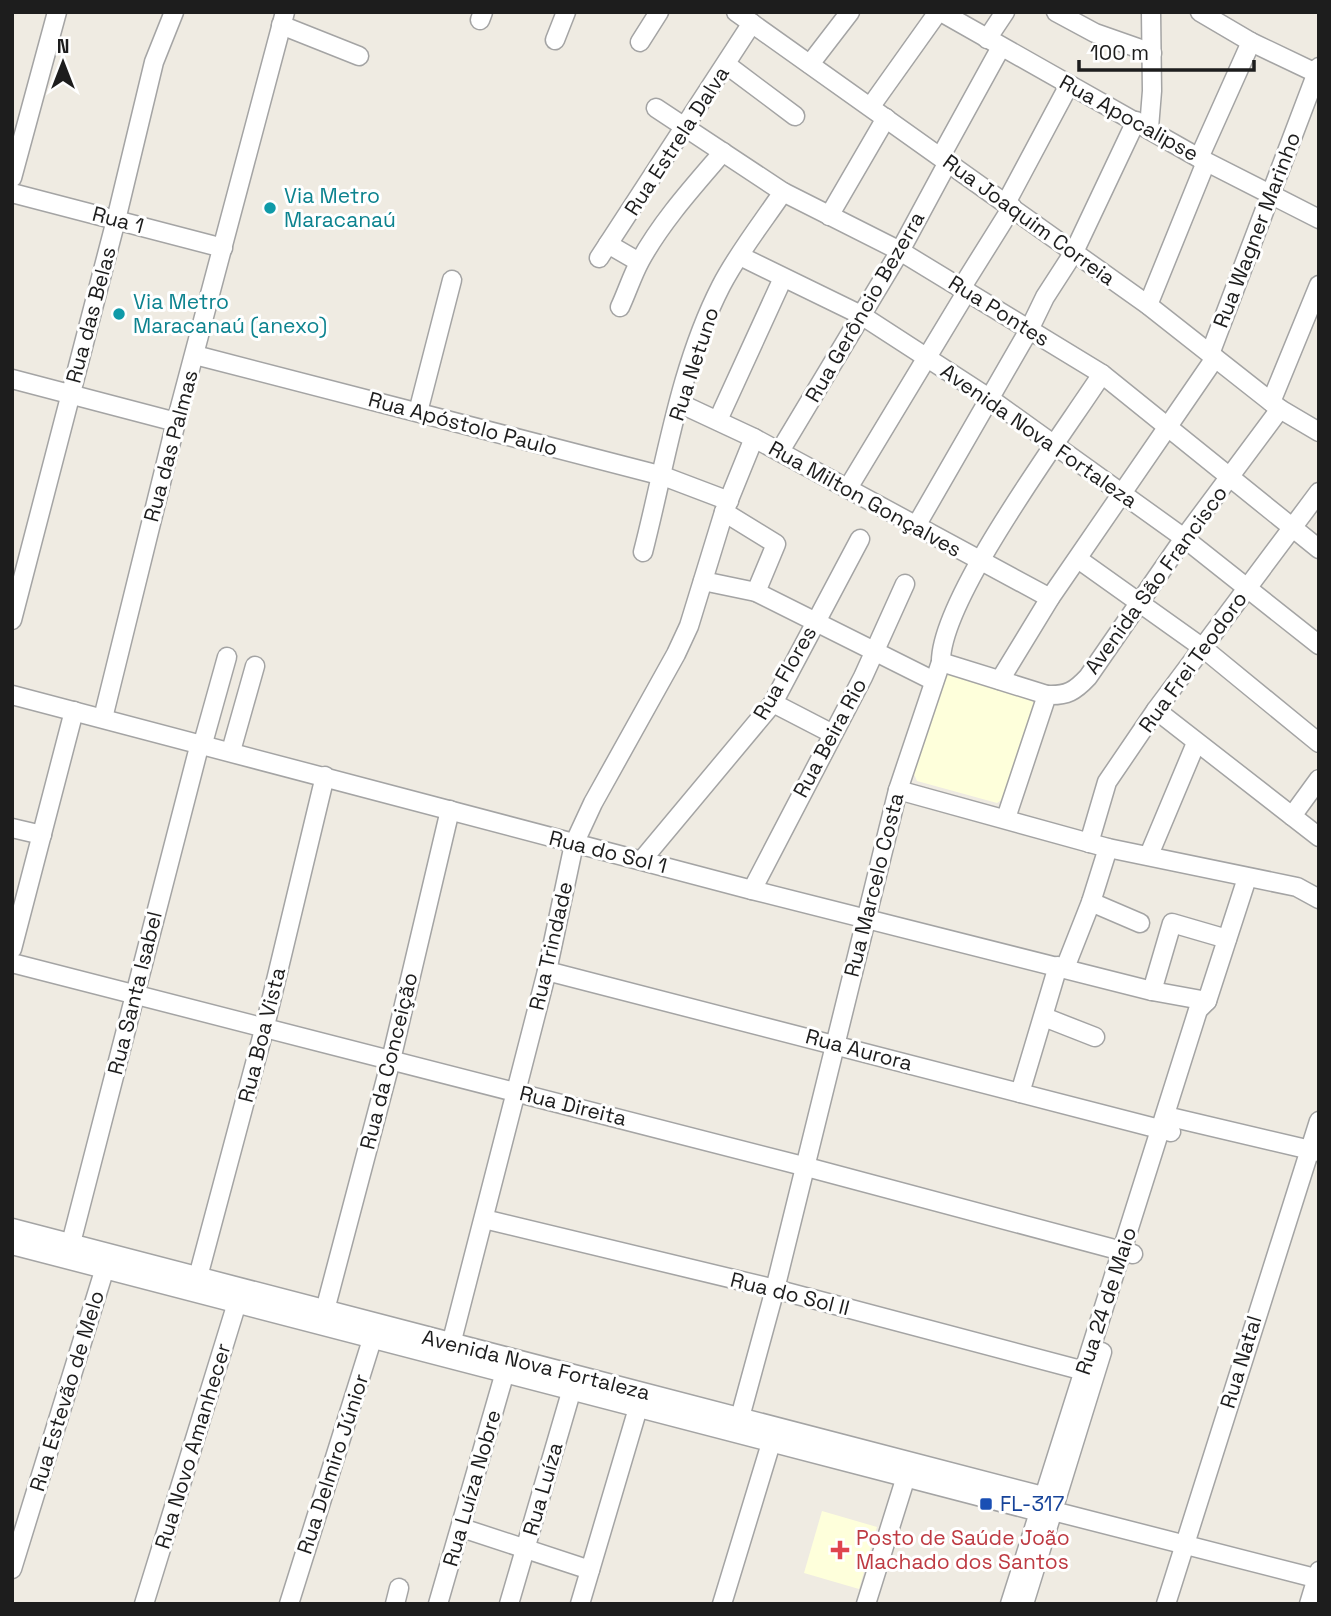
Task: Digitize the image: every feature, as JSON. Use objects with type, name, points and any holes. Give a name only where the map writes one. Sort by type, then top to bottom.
[{"type":"street","points":[[12,178],[57,12]]},
{"type":"street","name":"Rua das Belas","points":[[12,620],[116,220],[154,62],[174,12]]},
{"type":"street","points":[[555,40],[566,12]]},
{"type":"street","points":[[640,42],[659,12]]},
{"type":"street","points":[[810,64],[850,12]]},
{"type":"street","points":[[871,106],[940,12]]},
{"type":"street","name":"Rua Apocalipse","points":[[940,12],[1202,160],[1319,219]]},
{"type":"street","name":"Rua Gerôncio Bezerra","points":[[780,452],[900,251],[944,159],[1005,12]]},
{"type":"street","points":[[1056,12],[1095,33],[1152,53]]},
{"type":"street","points":[[916,526],[1029,330],[1045,297],[1074,252],[1143,125],[1152,53],[1151,12]]},
{"type":"street","points":[[1200,12],[1251,43],[1317,70]]},
{"type":"street","name":"Rua Joaquim Correia","points":[[744,16],[1148,305],[1276,405],[1319,432]]},
{"type":"street","name":"Rua Estrela Dalva","points":[[639,262],[604,251],[727,65],[744,16]]},
{"type":"street","points":[[283,19],[359,56]]},
{"type":"street","name":"Rua das Palmas","points":[[103,718],[176,422],[283,19]]},
{"type":"street","points":[[1148,305],[1202,160],[1251,43]]},
{"type":"street","points":[[727,65],[795,116]]},
{"type":"street","name":"Rua Wagner Marinho","points":[[1000,680],[1050,598],[1122,495],[1212,356],[1317,70]]},
{"type":"street","points":[[848,488],[964,288],[1069,85]]},
{"type":"street","name":"Rua Pontes","points":[[656,108],[783,192],[900,251],[1102,374],[1319,549]]},
{"type":"street","points":[[829,216],[886,118]]},
{"type":"street","points":[[620,307],[639,262],[680,203],[723,152]]},
{"type":"street","name":"Rua Netuno","points":[[643,552],[679,403],[708,315],[740,256],[783,192]]},
{"type":"street","name":"Rua 1","points":[[12,193],[223,248]]},
{"type":"street","name":"Avenida Nova Fortaleza","points":[[740,256],[860,315],[989,398],[1185,538],[1319,645]]},
{"type":"street","points":[[718,420],[783,278]]},
{"type":"street","points":[[418,412],[452,280]]},
{"type":"street","name":"Avenida São Francisco","points":[[1047,695],[1062,696],[1074,691],[1231,476],[1276,405],[1319,285]]},
{"type":"street","name":"Rua Apóstolo Paulo","points":[[195,355],[663,476],[727,506],[776,544],[756,592]]},
{"type":"street","name":"Rua Marcelo Costa","points":[[738,1424],[775,1289],[803,1166],[898,790],[940,662],[940,649],[958,603],[979,562],[1102,374]]},
{"type":"street","points":[[12,379],[176,422]]},
{"type":"street","name":"Rua Milton Gonçalves","points":[[679,403],[754,438],[1050,598]]},
{"type":"street","name":"Rua Trindade","points":[[450,1351],[547,971],[575,844],[593,803],[654,699],[676,654],[727,506],[754,438]]},
{"type":"street","name":"Rua Frei Teodoro","points":[[1089,843],[1107,782],[1156,710],[1291,527],[1318,497]]},
{"type":"street","name":"Rua Flores","points":[[642,860],[772,703],[860,539]]},
{"type":"street","points":[[1078,559],[1203,648],[1319,743]]},
{"type":"street","points":[[703,581],[756,592],[934,681]]},
{"type":"street","name":"Rua Beira Rio","points":[[752,890],[874,652],[905,584]]},
{"type":"street","name":"Rua Santa Isabel","points":[[71,1243],[201,743],[228,657]]},
{"type":"street","points":[[940,662],[1047,695],[1006,818]]},
{"type":"street","points":[[231,751],[255,666]]},
{"type":"street","name":"Rua do Sol 1","points":[[12,695],[752,890],[1152,991],[1207,1001]]},
{"type":"street","points":[[772,703],[831,733]]},
{"type":"street","points":[[1156,710],[1319,837]]},
{"type":"street","points":[[12,948],[74,711]]},
{"type":"street","points":[[1149,855],[1196,743]]},
{"type":"street","name":"Rua Boa Vista","points":[[196,1285],[265,1026],[325,776]]},
{"type":"street","points":[[1292,816],[1319,779]]},
{"type":"street","points":[[898,790],[1108,848],[1297,887],[1319,899]]},
{"type":"street","name":"Rua da Conceição","points":[[325,1310],[391,1060],[450,810]]},
{"type":"street","points":[[12,828],[42,835]]},
{"type":"street","points":[[1020,1093],[1044,1017],[1062,967],[1091,902],[1108,848]]},
{"type":"street","name":"Rua 24 de Maio","points":[[1018,1601],[1045,1506],[1169,1125],[1198,1010],[1207,1001],[1247,878]]},
{"type":"street","points":[[1091,902],[1140,923]]},
{"type":"street","points":[[1152,991],[1172,923],[1227,939]]},
{"type":"street","name":"Rua Direita","points":[[12,963],[265,1026],[1127,1251]]},
{"type":"street","name":"Rua Aurora","points":[[547,971],[835,1043],[1020,1093],[1169,1125],[1314,1151]]},
{"type":"street","points":[[1044,1017],[1095,1037]]},
{"type":"street","name":"Rua Natal","points":[[1166,1604],[1314,1151],[1319,1121]]},
{"type":"street","name":"Rua do Sol II","points":[[484,1219],[775,1289],[1089,1372]]},
{"type":"street","name":"Avenida Nova Fortaleza","points":[[12,1228],[71,1243],[108,1261]]},
{"type":"street","name":"Avenida Nova Fortaleza","points":[[12,1245],[108,1261],[738,1424],[1184,1545],[1318,1576]]},
{"type":"street","name":"Rua Estevão de Melo","points":[[12,1569],[108,1261]]},
{"type":"street","name":"Avenida Nova Fortaleza","points":[[239,1296],[325,1310],[374,1331]]},
{"type":"street","name":"Rua Novo Amanhecer","points":[[144,1604],[239,1296]]},
{"type":"street","name":"Rua Delmiro Júnior","points":[[289,1604],[374,1331]]},
{"type":"street","name":"Avenida Nova Fortaleza","points":[[450,1351],[505,1372],[574,1383]]},
{"type":"street","name":"Rua Luíza Nobre","points":[[438,1604],[463,1528],[505,1372]]},
{"type":"street","name":"Rua Luíza","points":[[509,1604],[574,1383]]},
{"type":"street","points":[[580,1604],[640,1399]]},
{"type":"street","points":[[722,1604],[774,1434]]},
{"type":"street","points":[[866,1604],[908,1469]]},
{"type":"street","points":[[463,1528],[590,1570]]},
{"type":"street","points":[[1309,1604],[1318,1576]]},
{"type":"shaded area","points":[[952,670],[1031,697],[1035,707],[1006,797],[997,803],[917,781],[913,772],[945,674]]},
{"type":"shaded area","name":"Posto de Saúde João Machado dos Santos","points":[[822,1511],[877,1527],[859,1589],[804,1573]]},
{"type":"place","name":"Via Metro Maracanaú","points":[[270,208]]},
{"type":"place","name":"Via Metro Maracanaú (anexo)","points":[[119,314]]},
{"type":"place","name":"FL-317","points":[[986,1504]]},
{"type":"place","name":"Posto de Saúde João Machado dos Santos","points":[[840,1550]]}]
